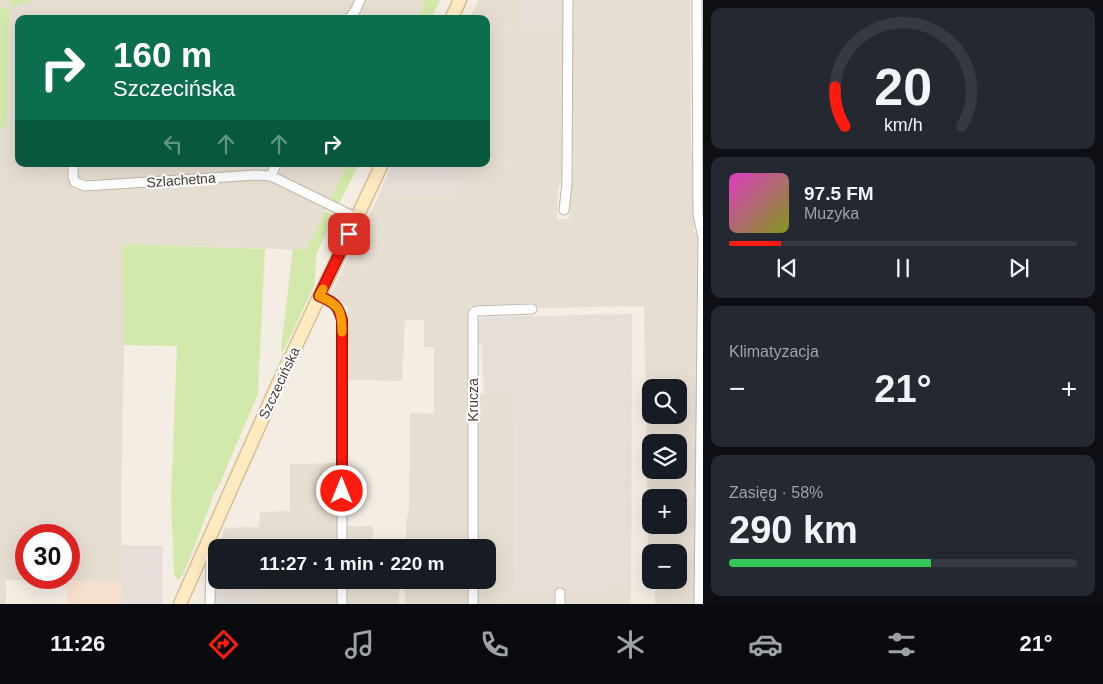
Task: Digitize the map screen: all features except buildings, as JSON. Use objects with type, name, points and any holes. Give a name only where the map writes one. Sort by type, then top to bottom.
[{"type":"main road","points":[[453,15],[460,0]]},
{"type":"main road","name":"Szczecińska","points":[[180,604],[277,386],[381,167]]},
{"type":"street","points":[[352,15],[360,0]]},
{"type":"street","points":[[564,210],[567,184],[568,0]]},
{"type":"street","points":[[697,0],[698,215],[703,238],[699,604]]},
{"type":"street","name":"Szlachetna","points":[[73,167],[75,182],[85,186],[256,174],[271,176],[357,218]]},
{"type":"street","points":[[271,176],[275,167]]},
{"type":"street","points":[[319,296],[333,302],[340,311],[342,320],[342,539]]},
{"type":"street","name":"Krucza","points":[[473,539],[473,314],[474,312],[532,309]]},
{"type":"street","points":[[204,550],[210,557],[211,562],[210,604]]},
{"type":"street","points":[[342,589],[342,604]]},
{"type":"street","points":[[473,589],[473,604]]},
{"type":"street","points":[[560,593],[560,604]]},
{"type":"shaded area","points":[[0,0],[10,0],[9,6],[34,0],[425,0],[417,15],[15,15],[15,167],[346,167],[306,250],[124,244],[121,582],[80,581],[80,524],[15,524],[15,580],[6,580],[6,604],[0,604],[0,127],[6,127],[9,7],[0,9]]},
{"type":"shaded area","points":[[479,0],[519,0],[519,27],[564,26],[563,178],[558,188],[557,219],[569,219],[571,0],[690,0],[691,152],[693,152],[694,233],[698,233],[696,604],[655,604],[655,589],[687,589],[687,544],[648,544],[648,534],[687,534],[687,489],[647,489],[647,479],[687,479],[687,434],[646,434],[646,424],[687,424],[687,379],[645,379],[644,306],[539,308],[534,303],[469,306],[468,539],[406,539],[406,522],[409,507],[410,413],[434,414],[434,347],[424,347],[424,320],[405,320],[402,381],[348,380],[348,307],[331,294],[378,197],[460,196],[461,167],[490,167],[490,15],[471,15]]},
{"type":"shaded area","points":[[519,0],[564,0],[564,26],[519,27]]},
{"type":"shaded area","points":[[391,167],[461,167],[461,196],[378,197]]},
{"type":"shaded area","points":[[632,314],[631,584],[604,584],[603,593],[515,593],[516,392],[484,393],[482,345],[478,345],[478,322],[482,317]]},
{"type":"shaded area","points":[[516,391],[515,593],[554,593],[555,604],[477,604],[477,589],[496,589],[496,539],[477,539],[478,394]]},
{"type":"shaded area","points":[[338,463],[338,539],[221,539],[225,528],[259,527],[260,512],[290,511],[290,464]]},
{"type":"shaded area","points":[[347,526],[373,526],[373,539],[347,539]]},
{"type":"shaded area","points":[[122,545],[163,546],[162,604],[121,604]]},
{"type":"shaded area","points":[[80,582],[121,582],[121,604],[67,604],[67,589],[80,589]]},
{"type":"shaded area","points":[[603,584],[631,584],[631,604],[564,604],[564,593],[603,593]]},
{"type":"shaded area","points":[[214,589],[259,589],[259,604],[213,604]]},
{"type":"shaded area","points":[[259,589],[338,589],[338,604],[259,604]]},
{"type":"shaded area","points":[[347,589],[399,589],[399,604],[347,604]]},
{"type":"shaded area","points":[[405,589],[468,589],[468,604],[405,604]]},
{"type":"green space","points":[[10,0],[34,0],[9,7]]},
{"type":"green space","points":[[425,0],[440,0],[433,15],[418,15]]},
{"type":"green space","points":[[9,7],[7,127],[0,127],[0,9]]},
{"type":"green space","points":[[346,167],[358,167],[339,204],[330,200]]},
{"type":"green space","points":[[325,211],[334,215],[316,255],[315,284],[282,354],[281,347],[293,249],[306,250]]},
{"type":"green space","points":[[123,244],[265,249],[258,394],[218,488],[213,495],[183,575],[178,580],[174,575],[171,499],[177,346],[124,345]]},
{"type":"slow traffic","points":[[323,289],[319,296],[333,302],[340,311],[342,332]]},
{"type":"route","points":[[342,491],[342,320],[340,311],[333,302],[319,296],[349,234]]}]
